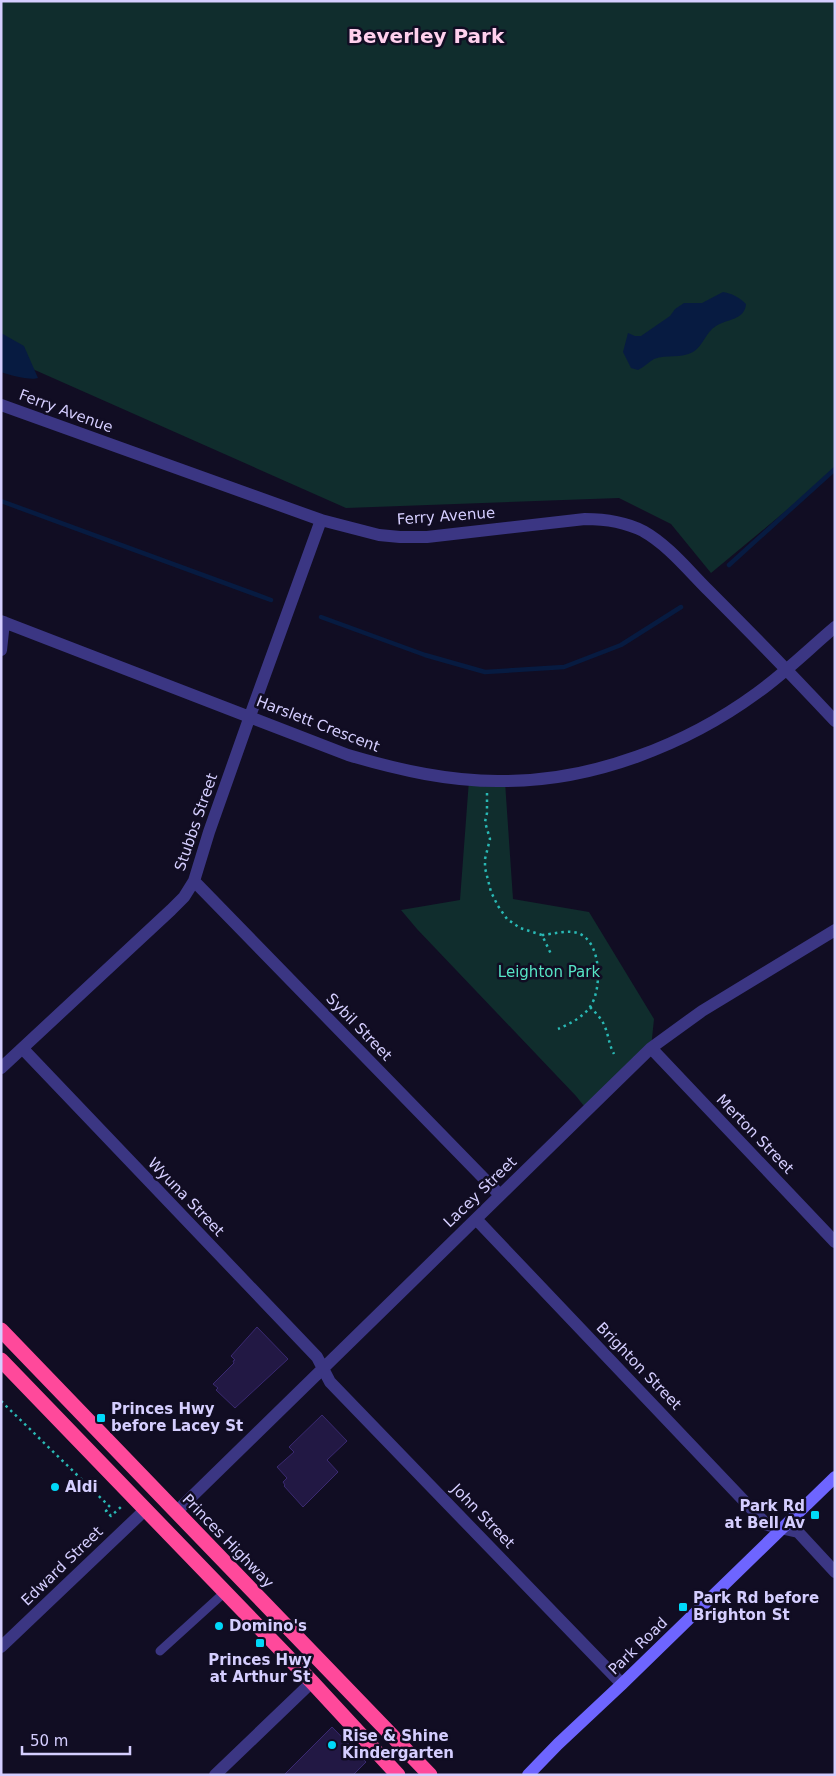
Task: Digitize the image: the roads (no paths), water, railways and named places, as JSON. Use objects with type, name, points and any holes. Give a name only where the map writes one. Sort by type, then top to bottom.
[{"type":"highway","name":"Princes Highway","points":[[1,1330],[430,1775]]},
{"type":"highway","points":[[1,1360],[312,1682],[398,1775]]},
{"type":"main road","name":"Park Road","points":[[528,1775],[835,1477]]},
{"type":"street","name":"Ferry Avenue","points":[[1,405],[321,520],[379,535],[427,537],[585,519],[603,519],[625,524],[644,532],[662,545],[786,669],[835,721]]},
{"type":"street","name":"Stubbs Street","points":[[1,1068],[171,910],[184,897],[194,880],[209,832],[321,520]]},
{"type":"street","name":"Harslett Crescent","points":[[3,621],[250,716],[348,756],[385,766],[447,777],[487,781],[530,780],[562,775],[626,761],[662,748],[726,714],[758,693],[835,627]]},
{"type":"street","points":[[1,650],[3,621]]},
{"type":"street","name":"Sybil Street","points":[[194,880],[500,1195]]},
{"type":"street","name":"Lacey Street","points":[[176,1512],[651,1048],[702,1011],[835,930]]},
{"type":"street","name":"Merton Street","points":[[651,1048],[835,1242]]},
{"type":"street","name":"Wyuna Street","points":[[22,1049],[318,1357],[324,1369]]},
{"type":"street","name":"Brighton Street","points":[[476,1219],[767,1525],[798,1532],[835,1572]]},
{"type":"street","name":"John Street","points":[[324,1369],[330,1382],[622,1684]]},
{"type":"street","name":"Edward Street","points":[[1,1647],[146,1509]]},
{"type":"street","points":[[215,1775],[312,1682]]},
{"type":"lane","points":[[160,1651],[225,1592]]},
{"type":"water","points":[[723,292],[736,296],[746,304],[745,309],[739,316],[712,329],[700,346],[693,352],[654,359],[638,370],[631,368],[623,352],[628,333],[641,336],[670,316],[675,309],[684,303],[702,303]]},
{"type":"water","points":[[1,333],[24,346],[38,378],[25,378],[1,372]]},
{"type":"waterway","points":[[729,565],[835,469]]},
{"type":"waterway","points":[[1,501],[271,600]]},
{"type":"waterway","points":[[321,617],[425,655],[485,672],[564,667],[621,645],[681,607]]},
{"type":"place","name":"Princes Hwy before Lacey St","points":[[101,1418]]},
{"type":"place","name":"Aldi","points":[[55,1487]]},
{"type":"place","name":"Park Rd at Bell Av","points":[[815,1515]]},
{"type":"place","name":"Park Rd before Brighton St","points":[[683,1607]]},
{"type":"place","name":"Domino's","points":[[219,1626]]},
{"type":"place","name":"Princes Hwy at Arthur St","points":[[260,1643]]},
{"type":"place","name":"Rise & Shine Kindergarten","points":[[332,1745]]},
{"type":"district","name":"Beverley Park","points":[[426,36]]},
{"type":"park label","name":"Leighton Park","points":[[549,972]]}]
